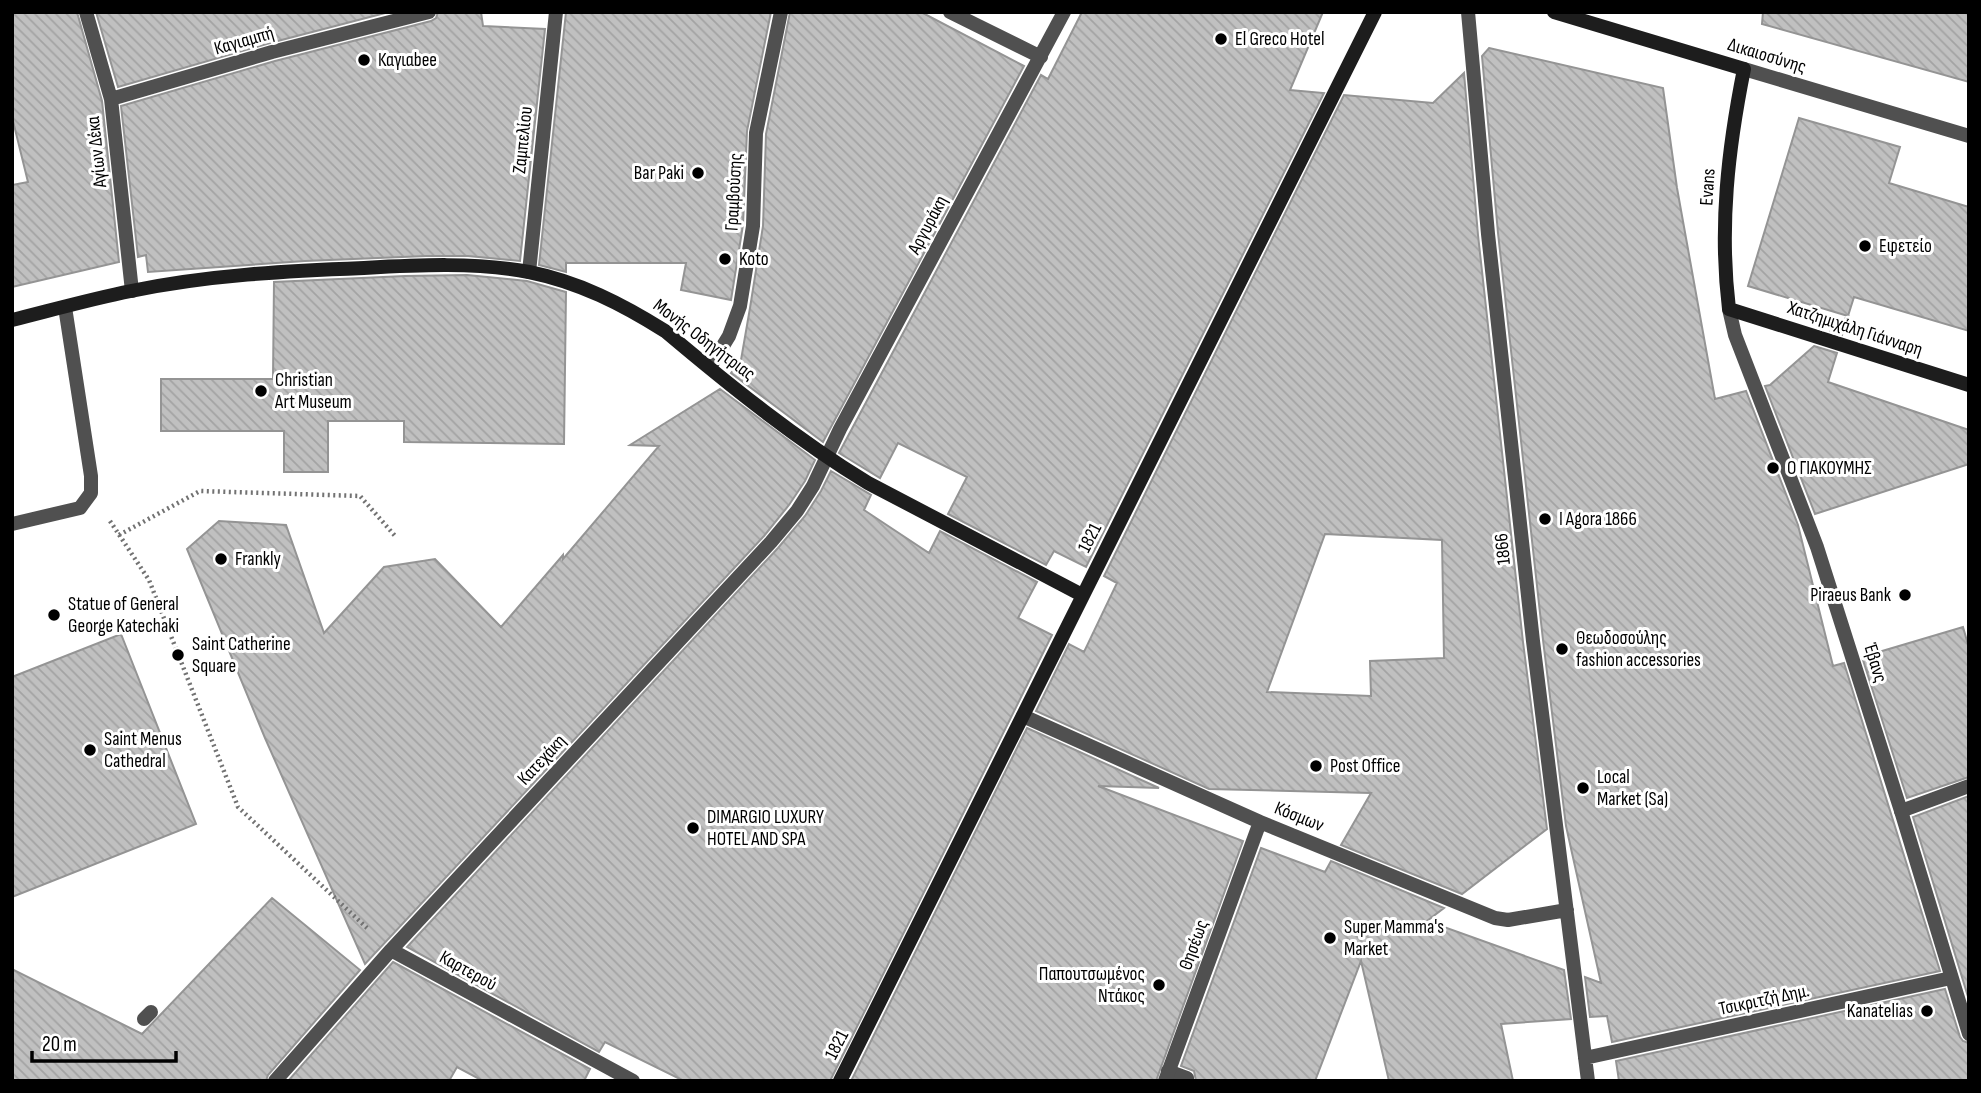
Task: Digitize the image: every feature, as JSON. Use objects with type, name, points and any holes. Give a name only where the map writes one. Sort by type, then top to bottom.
[{"type":"street","name":"Αγίων Δέκα","points":[[86,12],[111,99],[132,290]]},
{"type":"street","name":"Καγιαμπή","points":[[111,99],[272,52],[429,12]]},
{"type":"street","name":"Ζαμπελίου","points":[[529,272],[556,12]]},
{"type":"street","name":"Γραμβούσης","points":[[710,367],[729,336],[740,306],[753,226],[756,133],[781,12]]},
{"type":"street","points":[[950,12],[1041,57]]},
{"type":"street","name":"Αργυράκη","points":[[827,457],[1064,12]]},
{"type":"street","name":"1821","points":[[840,1081],[1375,12]]},
{"type":"street","name":"1866","points":[[1468,12],[1490,261],[1534,654],[1588,1081]]},
{"type":"street","name":"Δικαιοσύνης","points":[[1555,12],[1969,136]]},
{"type":"street","name":"Evans","points":[[1729,309],[1725,271],[1726,182],[1744,69]]},
{"type":"street","name":"Μονής Οδηγήτριας","points":[[12,320],[132,290],[230,276],[455,266],[529,272],[582,287],[617,303],[665,331],[827,457],[868,482],[1083,594]]},
{"type":"street","points":[[12,524],[80,508],[91,493],[91,476],[65,307]]},
{"type":"street","name":"Χατζημιχάλη Γιάνναρη","points":[[1729,309],[1969,385]]},
{"type":"street","name":"Έβανς","points":[[1729,309],[1735,335],[1817,547],[1969,1034]]},
{"type":"street","name":"Κατεχάκη","points":[[275,1081],[391,950],[771,542],[813,486],[827,457]]},
{"type":"street","name":"Κόσμων","points":[[1023,716],[1260,822],[1495,918],[1508,920],[1567,910]]},
{"type":"street","points":[[1901,811],[1969,786]]},
{"type":"street","name":"Θησέως","points":[[1167,1076],[1260,822]]},
{"type":"street","name":"Καρτερού","points":[[391,950],[623,1079]]},
{"type":"street","name":"Τσικριτζή Δημ.","points":[[1585,1058],[1951,978]]},
{"type":"street","points":[[1167,1076],[1187,1078]]},
{"type":"path","points":[[119,535],[200,491],[360,496],[396,537]]},
{"type":"path","points":[[91,493],[149,580],[238,807],[391,950]]},
{"type":"building","points":[[12,12],[77,12],[102,101],[119,262],[12,287],[12,185],[28,182],[12,117]]},
{"type":"building","points":[[96,12],[389,12],[118,87]]},
{"type":"building","points":[[438,12],[481,12],[483,26],[545,29],[520,261],[468,256],[426,256],[148,272],[146,255],[138,257],[121,106],[275,61],[431,21],[436,18]]},
{"type":"building","points":[[566,12],[771,12],[747,131],[743,225],[731,300],[681,290],[686,263],[566,263],[566,272],[539,265]]},
{"type":"building","points":[[790,12],[921,12],[1024,66],[823,442],[731,373],[741,360],[750,308],[763,226],[766,134]]},
{"type":"building","points":[[1082,12],[1323,12],[1290,90],[1324,93],[1086,567],[1054,551],[1046,565],[948,514],[967,477],[898,443],[880,478],[839,453],[1041,75],[1048,79]]},
{"type":"building","points":[[1763,12],[1969,12],[1969,82],[1762,24]]},
{"type":"building","points":[[1489,48],[1663,88],[1677,188],[1715,399],[1746,391],[1798,525],[1833,666],[1844,663],[1940,971],[1612,1042],[1607,1016],[1590,1017],[1585,977],[1601,983],[1566,826],[1543,640],[1498,233],[1482,56]]},
{"type":"building","points":[[1464,73],[1478,235],[1523,642],[1547,829],[1462,894],[1341,845],[1371,793],[1209,789],[1036,711],[1069,644],[1084,652],[1117,583],[1104,576],[1344,95],[1433,103]],"holes":[[[1325,534],[1442,540],[1444,658],[1370,661],[1371,696],[1267,692]]]},
{"type":"building","name":"Εφετείο","points":[[1799,118],[1900,147],[1889,183],[1969,207],[1969,331],[1854,297],[1848,316],[1748,286]]},
{"type":"building","points":[[467,275],[527,281],[566,292],[564,444],[404,442],[404,421],[328,421],[328,472],[284,472],[284,431],[161,431],[161,379],[273,379],[274,282]]},
{"type":"building","points":[[1848,316],[1842,335],[1831,331]]},
{"type":"building","points":[[1814,346],[1837,353],[1828,382],[1969,430],[1969,464],[1815,514],[1765,386],[1770,385]]},
{"type":"building","points":[[720,389],[815,460],[805,481],[764,536],[365,964],[265,738],[187,549],[219,521],[286,525],[324,633],[384,567],[435,559],[501,627],[659,446],[630,445]]},
{"type":"building","points":[[831,471],[871,495],[864,510],[929,553],[940,531],[1037,582],[1018,618],[1052,635],[830,1081],[684,1081],[605,1042],[599,1052],[407,947],[778,548],[805,516]]},
{"type":"building","points":[[1963,627],[1969,648],[1969,777],[1907,798],[1862,657]]},
{"type":"building","name":"Saint Menus Cathedral","points":[[121,634],[196,824],[12,897],[12,677]]},
{"type":"building","points":[[1027,728],[1159,788],[1098,786],[1243,841],[1156,1081],[851,1081]]},
{"type":"building","points":[[1969,796],[1969,1000],[1913,817]]},
{"type":"building","points":[[1261,848],[1325,872],[1331,861],[1444,908],[1427,921],[1564,970],[1571,1019],[1501,1024],[1513,1081],[1389,1081],[1361,961],[1315,1081],[1196,1081],[1194,1071],[1181,1066]]},
{"type":"building","points":[[272,898],[360,970],[268,1075],[266,1081],[12,1081],[12,969],[142,1034]]},
{"type":"building","points":[[393,962],[590,1069],[584,1081],[483,1081],[457,1067],[449,1081],[288,1081]]},
{"type":"building","points":[[1945,989],[1960,1037],[1969,1043],[1969,1081],[1619,1081],[1616,1061]]},
{"type":"place","name":"El Greco Hotel","points":[[1221,39]]},
{"type":"place","name":"Καγιαbee","points":[[364,60]]},
{"type":"place","name":"Bar Paki","points":[[698,173]]},
{"type":"place","name":"Εφετείο","points":[[1865,246]]},
{"type":"place","name":"Koto","points":[[725,259]]},
{"type":"place","name":"Christian Art Museum","points":[[261,391]]},
{"type":"place","name":"Ο ΓΙΑΚΟΥΜΗΣ","points":[[1773,468]]},
{"type":"place","name":"I Agora 1866","points":[[1545,519]]},
{"type":"place","name":"Frankly","points":[[221,559]]},
{"type":"place","name":"Piraeus Bank","points":[[1905,595]]},
{"type":"place","name":"Statue of General George Katechaki","points":[[54,615]]},
{"type":"place","name":"Θεωδοσούλης fashion accessories","points":[[1562,649]]},
{"type":"place","name":"Saint Catherine Square","points":[[178,655]]},
{"type":"place","name":"Saint Menus Cathedral","points":[[90,750]]},
{"type":"place","name":"Post Office","points":[[1316,766]]},
{"type":"place","name":"Local Market (Sa)","points":[[1583,788]]},
{"type":"place","name":"DIMARGIO LUXURY HOTEL AND SPA","points":[[693,828]]},
{"type":"place","name":"Super Mamma's Market","points":[[1330,938]]},
{"type":"place","name":"Παπουτσωμένος Ντάκος","points":[[1159,985]]},
{"type":"place","name":"Kanatelias","points":[[1927,1011]]}]
